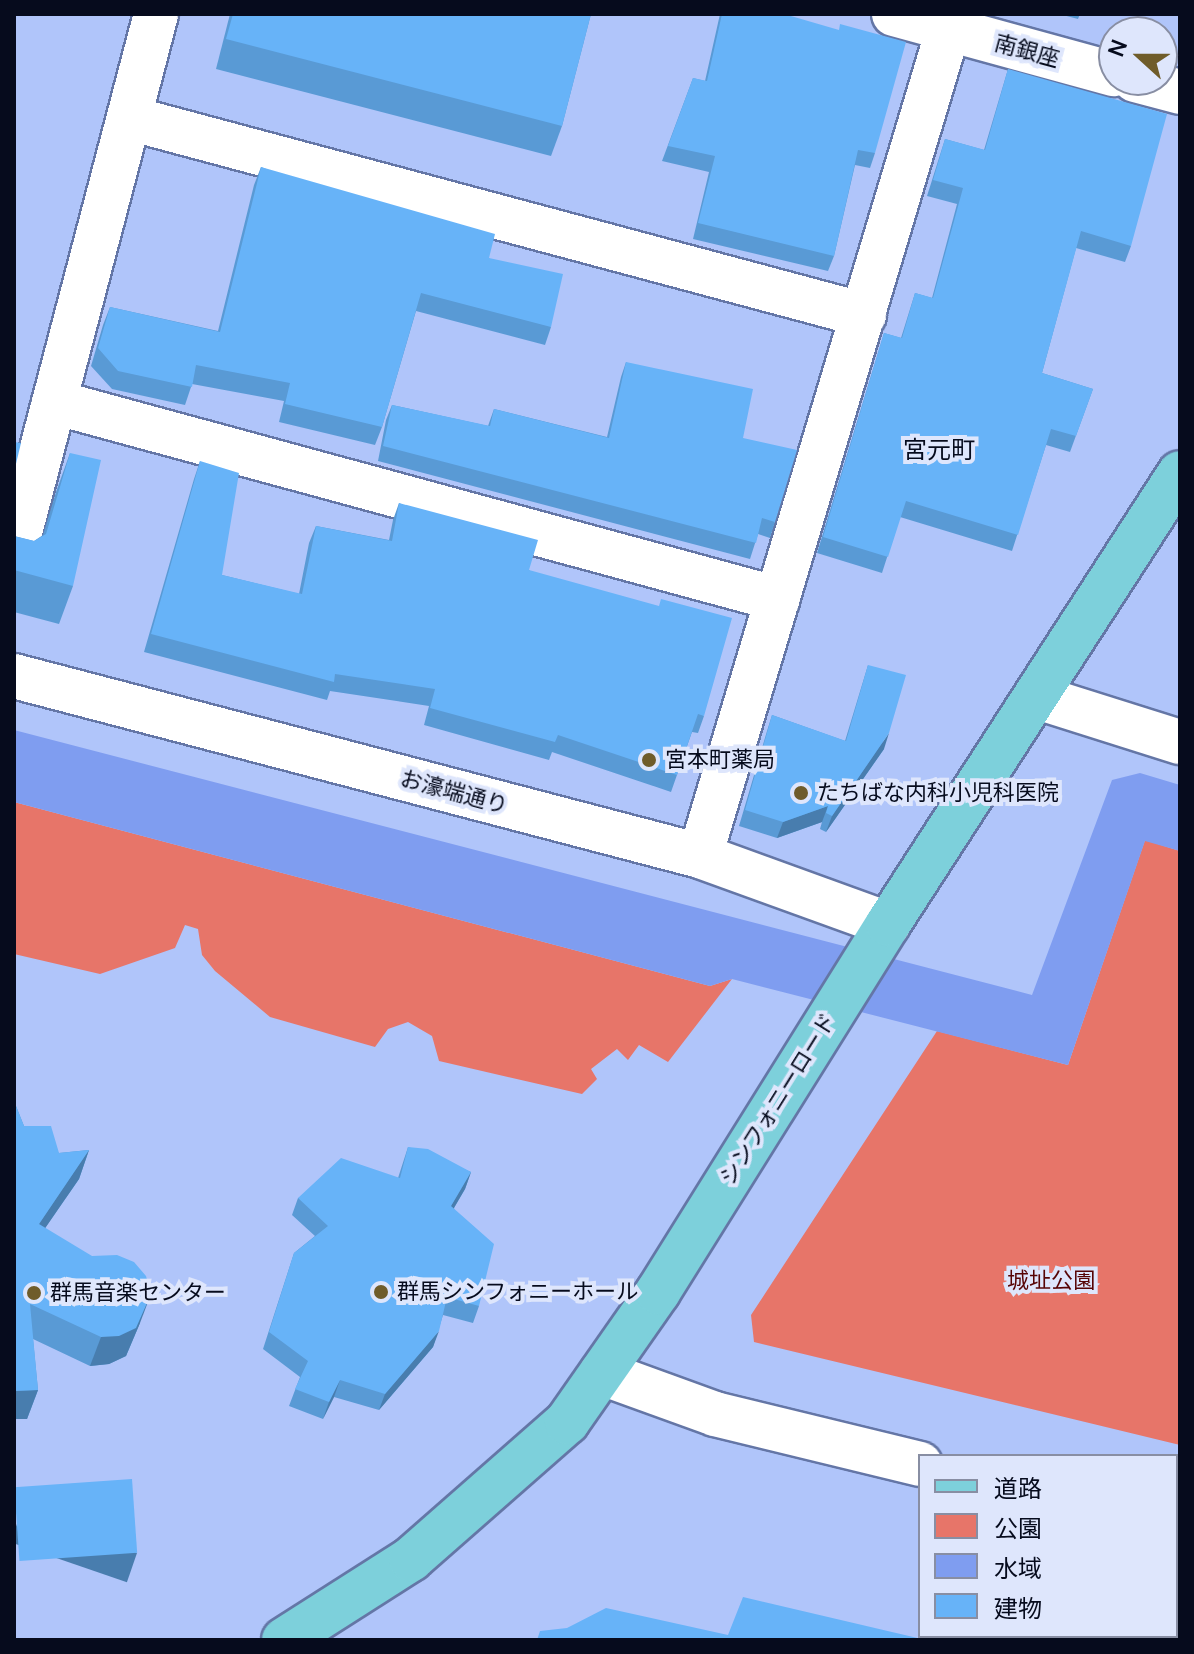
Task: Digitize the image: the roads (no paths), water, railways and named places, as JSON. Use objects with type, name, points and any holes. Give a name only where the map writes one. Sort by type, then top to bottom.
[{"type":"main road","name":"シンフォニーロード","points":[[284,1640],[318,1623],[422,1550],[567,1422],[602,1373],[1180,473]]},
{"type":"street","points":[[14,555],[156,14]]},
{"type":"street","name":"南銀座","points":[[894,14],[951,22],[1098,69]]},
{"type":"street","points":[[700,856],[951,22]]},
{"type":"street","points":[[129,118],[864,315]]},
{"type":"street","points":[[54,402],[778,599]]},
{"type":"street","name":"お濠端通り","points":[[14,676],[700,856],[888,924]]},
{"type":"street","points":[[1037,697],[1180,742]]},
{"type":"street","points":[[602,1373],[715,1414],[918,1464]]},
{"type":"water","points":[[14,730],[1032,995],[1112,780],[1140,773],[1180,785],[1180,851],[1145,841],[1068,1065],[732,979],[710,986],[14,802]]},
{"type":"place","name":"宮本町薬局","points":[[649,760]]},
{"type":"place","name":"たちばな内科小児科医院","points":[[801,793]]},
{"type":"place","name":"群馬シンフォニーホール","points":[[381,1292]]},
{"type":"place","name":"群馬音楽センター","points":[[34,1293]]},
{"type":"district","name":"宮元町","points":[[939,449]]},
{"type":"park label","name":"城址公園","points":[[1051,1281]]}]
